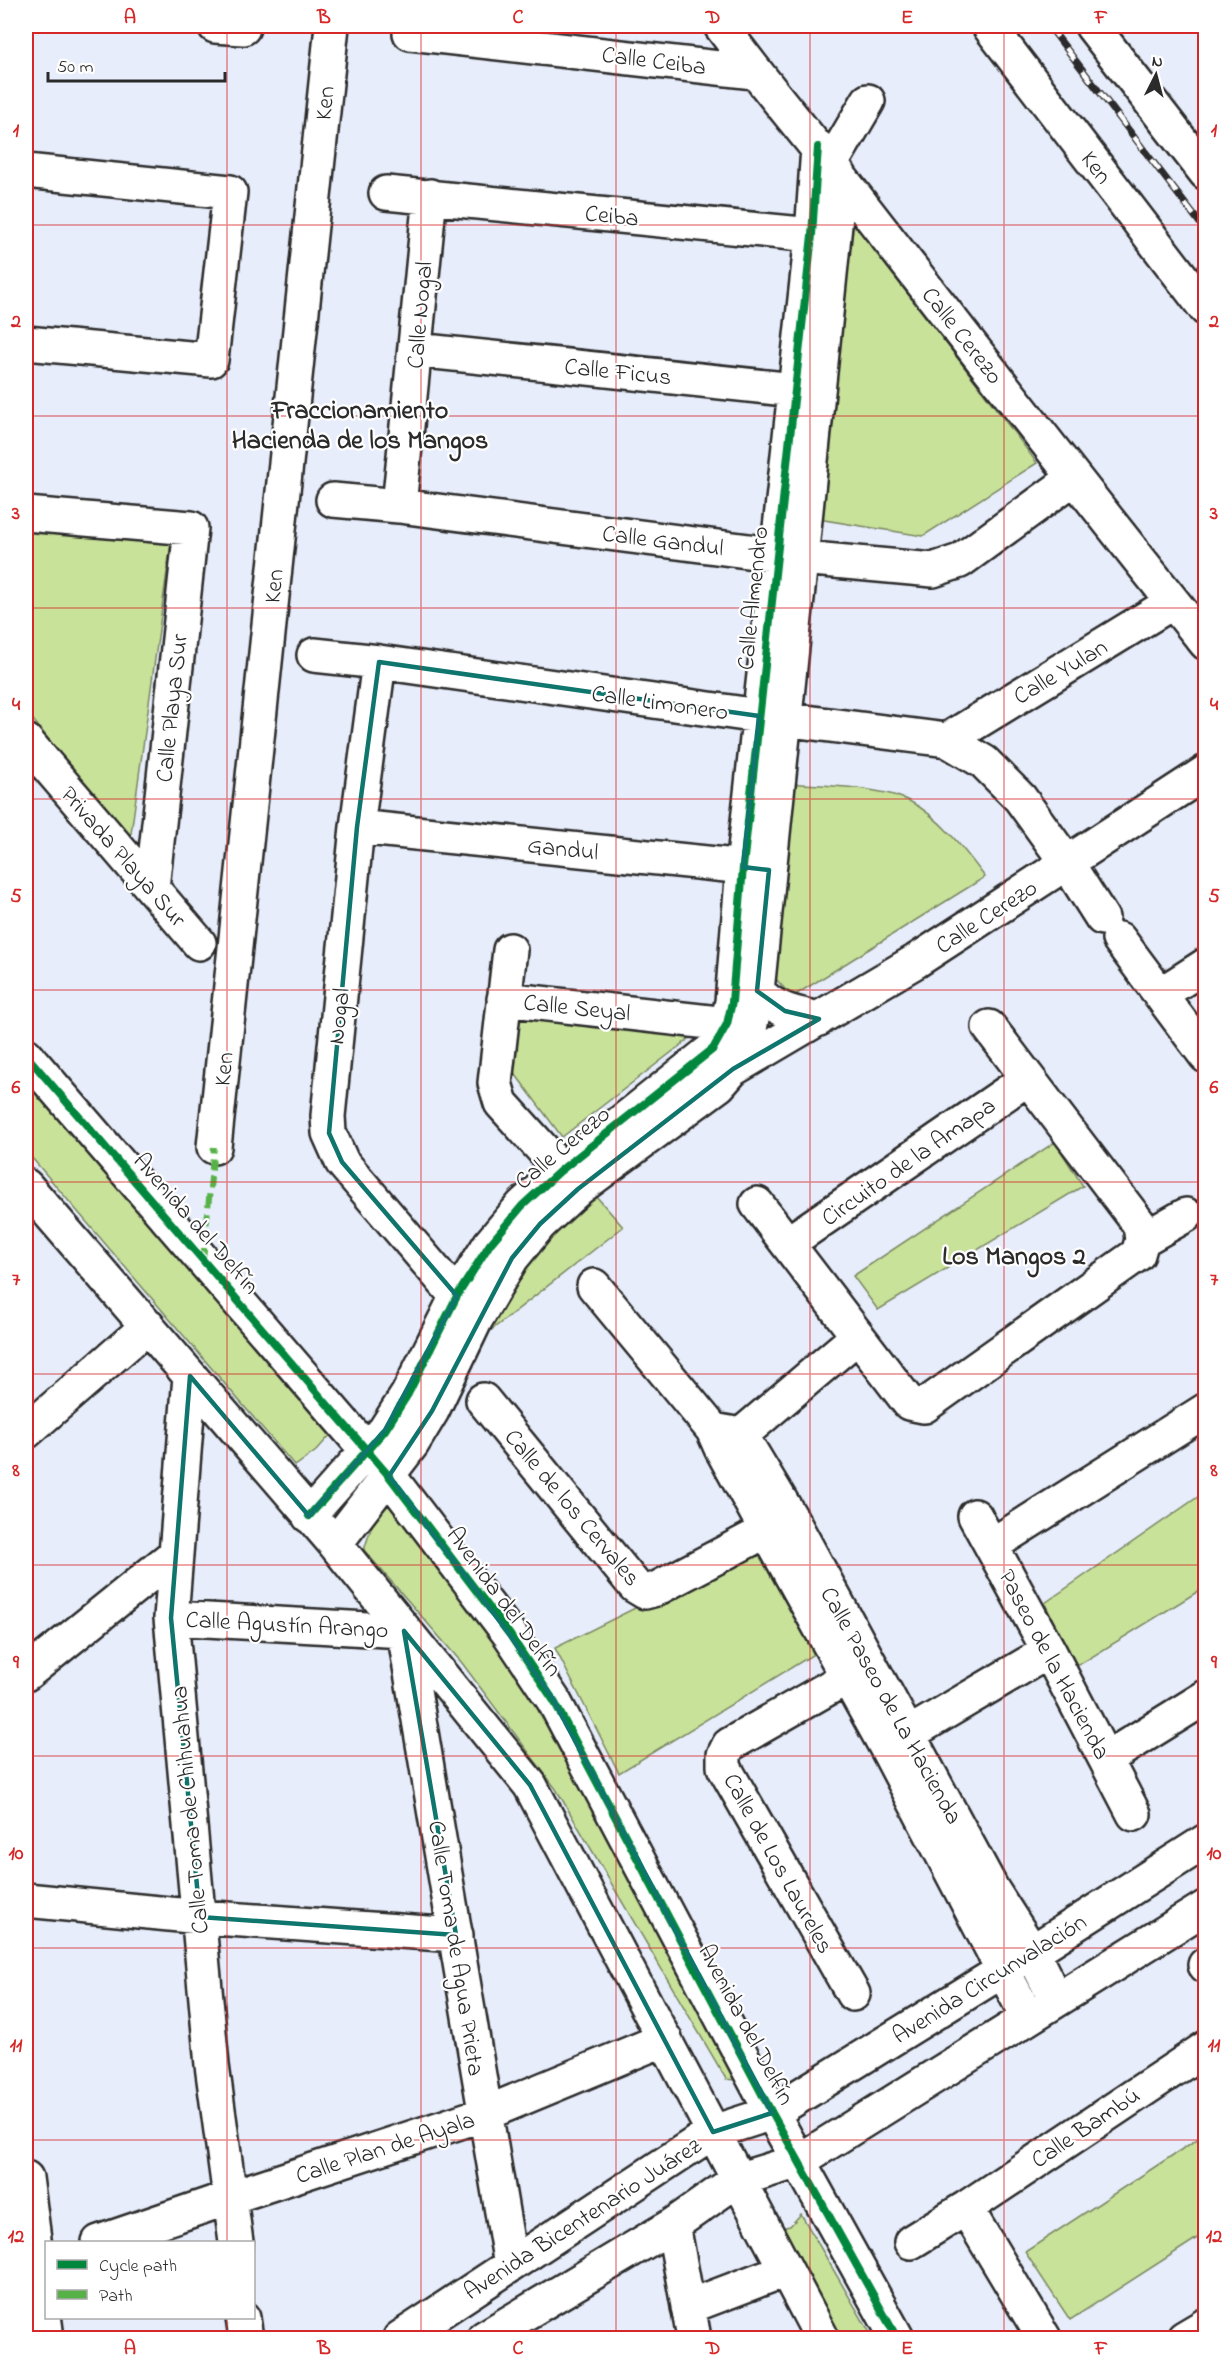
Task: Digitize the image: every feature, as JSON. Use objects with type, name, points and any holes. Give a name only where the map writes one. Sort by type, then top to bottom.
[{"type":"street","points":[[215,26],[243,28],[243,26]]},
{"type":"street","name":"Ken","points":[[214,1147],[332,26]]},
{"type":"street","name":"Calle Cerezo","points":[[721,26],[754,72],[829,163],[1074,478],[1206,643]]},
{"type":"street","name":"Ken","points":[[989,26],[1206,309]]},
{"type":"street","points":[[1092,26],[1206,172]]},
{"type":"street","name":"Calle Ceiba","points":[[410,33],[447,31],[754,72]]},
{"type":"street","name":"Calle Almendro","points":[[756,868],[757,991],[748,1040],[724,1047],[756,868],[808,390],[829,163],[867,101]]},
{"type":"street","points":[[26,171],[230,192],[211,360],[26,343]]},
{"type":"street","name":"Ceiba","points":[[386,193],[430,196],[823,241]]},
{"type":"street","name":"Calle Nogal","points":[[399,506],[430,196]]},
{"type":"street","name":"Calle Ficus","points":[[416,350],[808,390]]},
{"type":"street","name":"Calle Gandul","points":[[333,500],[399,506],[789,556],[933,570],[960,561],[1074,478]]},
{"type":"street","name":"Calle Playa Sur","points":[[26,514],[191,528],[152,888]]},
{"type":"street","name":"Calle Yulan","points":[[947,740],[1173,602]]},
{"type":"street","name":"Calle Limonero","points":[[314,655],[947,740],[984,762],[1020,798],[1067,863],[1110,929],[1206,1056]]},
{"type":"street","name":"Nogal","points":[[379,662],[357,827],[328,1116],[329,1133],[342,1162],[467,1308]]},
{"type":"street","name":"Privada Playa Sur","points":[[26,741],[200,943]]},
{"type":"street","name":"Calle Cerezo","points":[[366,1450],[385,1430],[467,1308],[540,1224],[569,1180],[724,1047],[819,1019],[916,961],[1206,772]]},
{"type":"street","name":"Gandul","points":[[357,827],[756,868]]},
{"type":"street","points":[[504,999],[510,950]]},
{"type":"street","points":[[1161,994],[1206,965]]},
{"type":"street","points":[[757,991],[769,1003],[785,1011],[819,1019]]},
{"type":"street","name":"Calle Seyal","points":[[569,1180],[501,1103],[495,1083],[504,999],[724,1047]]},
{"type":"street","points":[[757,1204],[909,1403],[924,1406],[1138,1254],[1142,1240],[1140,1225],[988,1027]]},
{"type":"street","name":"Avenida del Delfín","points":[[26,1055],[389,1476],[510,1635],[554,1701],[772,2113],[897,2338]]},
{"type":"street","name":"Circuito de la Amapa","points":[[788,1243],[1027,1079]]},
{"type":"street","points":[[26,1186],[335,1544],[530,1785],[822,2338]]},
{"type":"street","points":[[1142,1240],[1186,1215]]},
{"type":"street","name":"Calle Paseo de La Hacienda","points":[[594,1286],[725,1438],[779,1525],[981,1898],[1002,1971],[1028,2018]]},
{"type":"street","name":"Calle Cerezo","points":[[389,1476],[432,1411],[467,1308]]},
{"type":"street","points":[[26,1432],[148,1326]]},
{"type":"street","points":[[725,1438],[858,1336]]},
{"type":"street","name":"Calle Toma de Chihuahua","points":[[190,1376],[174,1555],[171,1617],[212,2065],[236,2241]]},
{"type":"street","name":"Calle de los Cervales","points":[[483,1400],[636,1586],[645,1592],[656,1589],[779,1525]]},
{"type":"street","points":[[992,1545],[1206,1410]]},
{"type":"street","points":[[309,1516],[366,1450]]},
{"type":"street","points":[[335,1544],[389,1476]]},
{"type":"street","name":"Paseo de la Hacienda","points":[[975,1516],[1134,1814]]},
{"type":"street","points":[[26,1674],[174,1555]]},
{"type":"street","name":"Calle Agustín Arango","points":[[171,1617],[404,1631]]},
{"type":"street","name":"Calle Toma de Agua Prieta","points":[[404,1631],[511,2265]]},
{"type":"street","points":[[897,1740],[1049,1651]]},
{"type":"street","name":"Calle de Los Laureles","points":[[853,1994],[724,1767],[724,1755],[729,1745],[858,1672]]},
{"type":"street","points":[[1106,1759],[1206,1697]]},
{"type":"street","name":"Avenida Circunvalación","points":[[772,2113],[1002,1971],[1206,1841]]},
{"type":"street","name":"Calle Paseo de La Hacienda","points":[[981,1898],[1032,1952],[1056,2000]]},
{"type":"street","points":[[26,1900],[200,1917],[456,1935]]},
{"type":"street","points":[[799,2161],[1206,1907]]},
{"type":"street","name":"Calle Plan de Ayala","points":[[102,2241],[484,2114],[665,2039]]},
{"type":"street","name":"Calle Bambú","points":[[911,2241],[966,2208],[1206,2048]]},
{"type":"street","name":"Avenida Bicentenario Juárez","points":[[400,2338],[713,2132],[772,2113]]},
{"type":"street","name":"Avenida Bicentenario Juárez","points":[[500,2333],[673,2225],[737,2180],[799,2161]]},
{"type":"street","points":[[26,2178],[47,2338]]},
{"type":"street","points":[[966,2208],[1044,2338]]},
{"type":"street","points":[[673,2225],[691,2323],[785,2270]]},
{"type":"street","points":[[243,2319],[246,2338]]},
{"type":"street","points":[[1184,2338],[1206,2325]]},
{"type":"highlighted area","points":[[379,662],[759,716],[743,867],[769,870],[757,991],[785,1011],[819,1019],[733,1069],[578,1189],[540,1224],[512,1258],[432,1411],[389,1476],[510,1635],[554,1701],[772,2113],[713,2132],[530,1785],[404,1631],[456,1935],[200,1917],[171,1618],[190,1376],[309,1516],[385,1430],[457,1296],[342,1162],[329,1133],[357,827]]},
{"type":"green space","points":[[844,208],[1037,463],[923,536],[812,518]]},
{"type":"green space","points":[[26,523],[172,535],[130,841],[26,711]]},
{"type":"green space","points":[[788,783],[868,790],[911,802],[942,826],[985,877],[792,997],[767,969]]},
{"type":"green space","points":[[518,1011],[699,1031],[562,1137],[510,1067]]},
{"type":"green space","points":[[26,1071],[333,1432],[316,1451],[295,1466],[26,1151]]},
{"type":"green space","points":[[1055,1142],[1083,1186],[878,1310],[853,1276]]},
{"type":"green space","points":[[589,1188],[623,1227],[476,1342],[537,1230]]},
{"type":"green space","points":[[1205,1492],[1205,1587],[1074,1668],[1045,1603]]},
{"type":"green space","points":[[393,1501],[540,1706],[745,2081],[726,2079],[556,1789],[462,1663],[364,1550],[374,1519]]},
{"type":"green space","points":[[759,1546],[817,1652],[619,1773],[555,1648]]},
{"type":"green space","points":[[1205,2134],[1205,2233],[1070,2320],[1025,2252]]},
{"type":"green space","points":[[801,2214],[873,2338],[836,2338],[776,2229],[790,2226]]},
{"type":"railway","points":[[1049,26],[1206,231]]},
{"type":"marked path","points":[[203,1260],[214,1147]]},
{"type":"cycle path","points":[[309,1516],[385,1430],[408,1394],[457,1296],[490,1244],[522,1206],[560,1171],[713,1049],[727,1024],[732,1002],[743,867],[812,235],[818,147]]},
{"type":"cycle path","points":[[26,1055],[389,1476],[510,1635],[554,1701],[772,2113],[897,2338]]},
{"type":"district","name":"Fraccionamiento Hacienda de los Mangos","points":[[360,424]]},
{"type":"district","name":"Los Mangos 2","points":[[1014,1255]]}]
